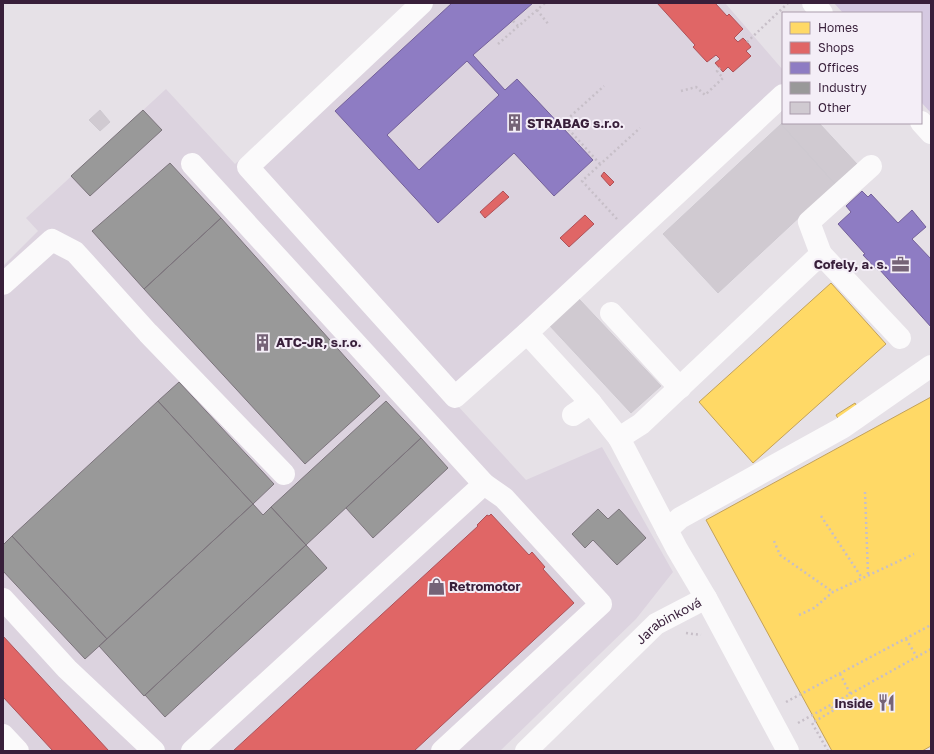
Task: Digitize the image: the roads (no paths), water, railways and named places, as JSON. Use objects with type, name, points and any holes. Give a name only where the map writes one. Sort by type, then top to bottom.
[{"type":"street","points":[[422,3],[248,167],[455,397],[527,334],[782,96]]},
{"type":"street","points":[[813,3],[821,12]]},
{"type":"street","points":[[922,123],[931,133]]},
{"type":"street","points":[[192,164],[484,484],[504,498],[601,604],[442,751]]},
{"type":"street","points":[[870,166],[809,222],[821,254],[900,338]]},
{"type":"street","points":[[3,284],[52,240],[75,252],[148,333],[284,474]]},
{"type":"street","points":[[619,438],[641,424],[821,254]]},
{"type":"street","points":[[611,313],[680,388]]},
{"type":"street","points":[[527,334],[591,403],[619,438],[667,530],[706,598]]},
{"type":"street","points":[[667,530],[680,518],[842,428],[931,366]]},
{"type":"street","points":[[573,415],[591,403]]},
{"type":"street","points":[[192,751],[484,484]]},
{"type":"street","name":"Jarabinková","points":[[526,751],[656,624],[706,598],[788,751]]},
{"type":"street","points":[[3,599],[67,670],[154,751]]},
{"type":"street","points":[[3,735],[18,751]]},
{"type":"place","name":"STRABAG s.r.o.","points":[[514,123]]},
{"type":"place","name":"Cofely, a. s.","points":[[901,264]]},
{"type":"place","name":"ATC-JR, s.r.o.","points":[[263,342]]},
{"type":"place","name":"Retromotor","points":[[436,586]]},
{"type":"place","name":"Inside","points":[[886,703]]}]
